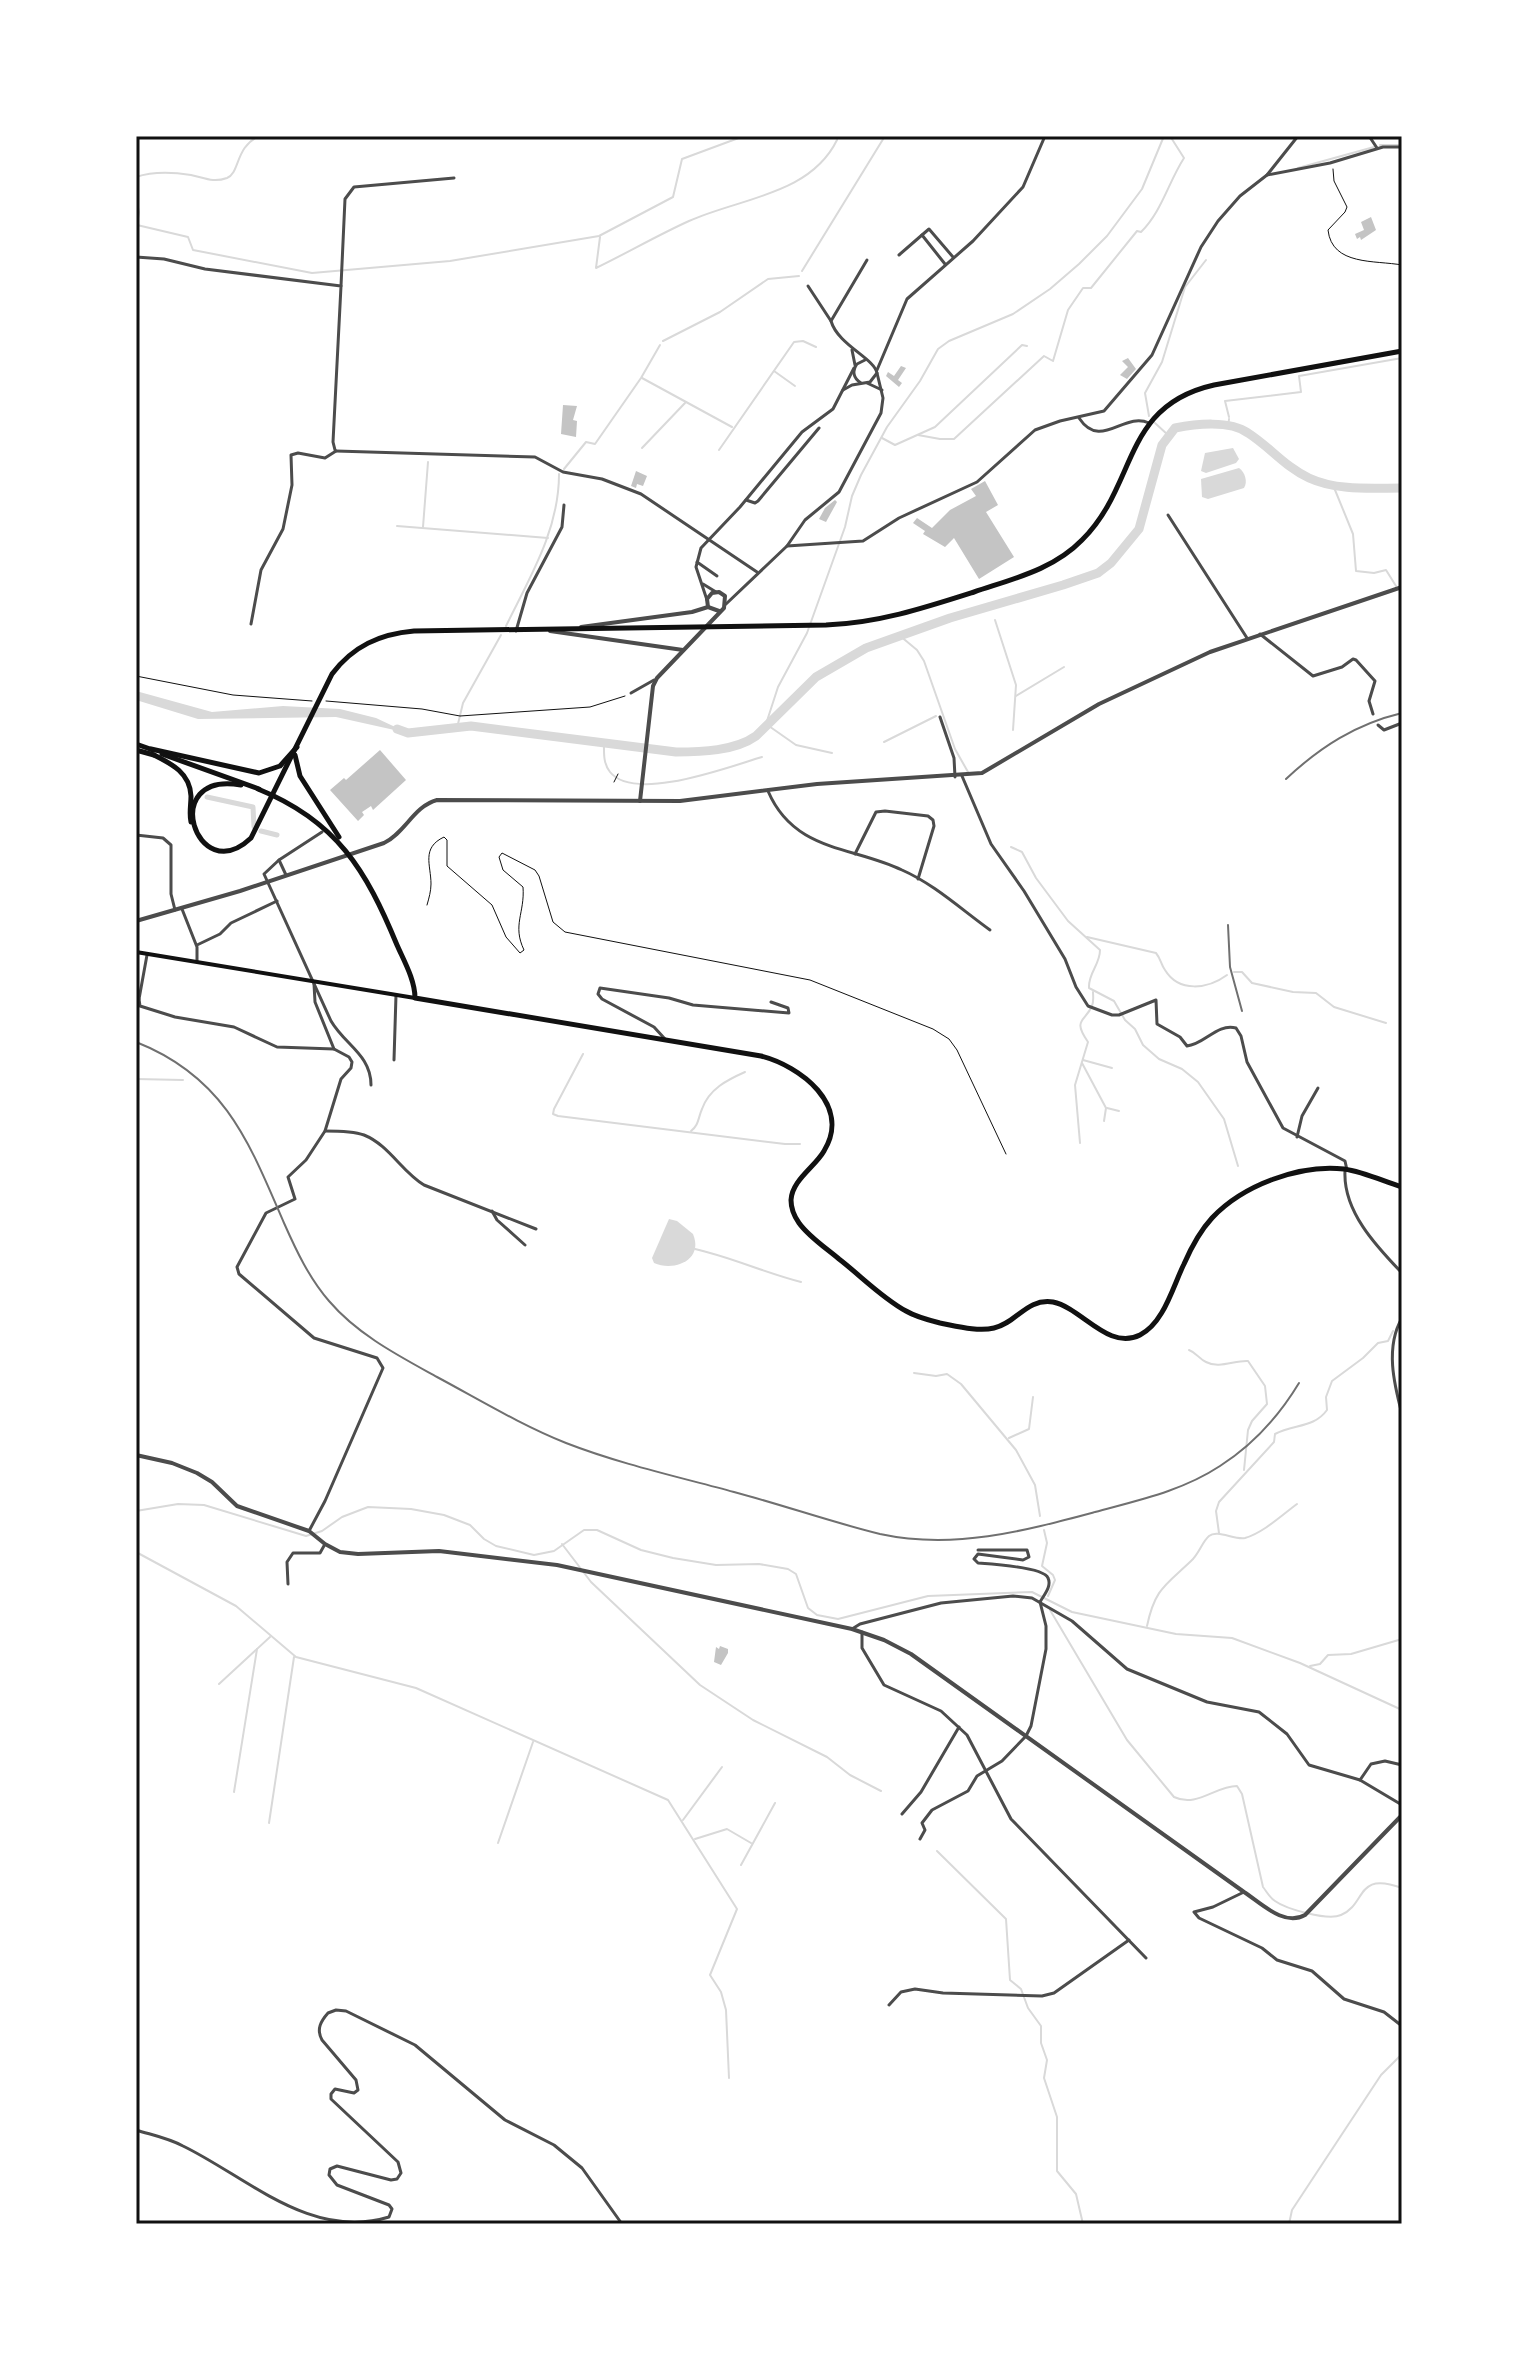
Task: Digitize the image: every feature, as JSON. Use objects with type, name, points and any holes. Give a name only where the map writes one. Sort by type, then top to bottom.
[{"type":"main road","points":[[152,752],[176,767],[186,779],[190,792],[191,822],[199,839],[212,848],[229,850],[247,842],[255,833],[332,674],[364,644],[388,634],[414,631],[826,625],[867,622],[908,613],[1033,572],[1081,541],[1098,521],[1149,423],[1167,404],[1205,387],[1402,351]]},
{"type":"main road","points":[[136,747],[259,789],[316,821],[346,850]]},
{"type":"main road","points":[[152,752],[259,773],[280,766],[297,747]]},
{"type":"main road","points":[[297,747],[296,766],[381,908],[408,972],[415,998]]},
{"type":"main road","points":[[191,822],[196,800],[210,788],[227,783],[259,789]]},
{"type":"main road","points":[[136,952],[666,1040],[769,1058],[788,1065],[809,1079],[827,1104],[830,1134],[825,1150],[792,1194],[792,1208],[797,1221],[805,1231],[898,1306],[919,1317],[942,1323],[994,1328],[1032,1304],[1051,1302],[1113,1336],[1127,1338],[1141,1335],[1160,1314],[1198,1236],[1225,1206],[1253,1189],[1290,1174],[1320,1168],[1346,1170],[1402,1187]]},
{"type":"street","points":[[841,392],[849,386],[873,380],[907,299],[978,235],[1023,187],[1045,136]]},
{"type":"street","points":[[787,546],[858,542],[899,518],[977,482],[1035,430],[1104,411],[1152,355],[1194,258],[1211,231],[1240,196],[1267,175],[1298,136]]},
{"type":"street","points":[[1369,136],[1377,148]]},
{"type":"street","points":[[1267,175],[1330,163],[1377,148],[1402,147]]},
{"type":"street","points":[[336,451],[333,442],[345,199],[348,192],[354,187],[454,178]]},
{"type":"street","points":[[899,255],[929,229],[953,257]]},
{"type":"street","points":[[922,235],[945,264]]},
{"type":"street","points":[[136,257],[341,286]]},
{"type":"street","points":[[831,321],[867,260]]},
{"type":"street","points":[[631,693],[657,678],[733,596],[787,546],[804,522],[835,498],[881,413],[882,390],[877,372],[835,330],[808,286]]},
{"type":"street","points":[[852,350],[856,379],[882,390]]},
{"type":"street","points":[[711,620],[703,584],[697,573],[699,551],[802,432],[830,413],[854,368],[882,353]]},
{"type":"street","points":[[1079,418],[1088,429],[1100,432],[1137,419],[1149,423]]},
{"type":"street","points":[[746,500],[757,502],[819,428]]},
{"type":"street","points":[[251,624],[260,573],[283,529],[292,485],[291,455],[298,453],[324,458],[336,451],[535,457],[563,472],[622,485],[641,494],[757,572]]},
{"type":"street","points":[[516,631],[527,593],[562,527],[564,505]]},
{"type":"street","points":[[1168,515],[1247,638]]},
{"type":"street","points":[[696,562],[717,576]]},
{"type":"street","points":[[703,584],[725,596],[733,596]]},
{"type":"street","points":[[136,921],[384,843],[423,806],[437,800],[680,801],[817,784],[955,777],[990,771],[1108,699],[1210,652],[1402,587]]},
{"type":"street","points":[[707,600],[710,594],[716,592]]},
{"type":"street","points":[[725,596],[726,604]]},
{"type":"street","points":[[571,630],[710,609],[719,611]]},
{"type":"street","points":[[550,631],[684,650]]},
{"type":"street","points":[[1260,634],[1313,676],[1356,660],[1374,678],[1375,686],[1369,701],[1373,714]]},
{"type":"street","points":[[640,801],[649,704],[657,678]]},
{"type":"street","points":[[940,717],[954,758],[955,777]]},
{"type":"street","points":[[1378,725],[1384,730],[1402,723]]},
{"type":"street","points":[[962,776],[991,844],[1065,959],[1076,987],[1088,1006],[1119,1015],[1156,1000],[1157,1024],[1180,1037],[1187,1046],[1196,1045],[1224,1027],[1236,1028],[1247,1062],[1278,1121],[1297,1137],[1345,1161],[1345,1184],[1352,1206],[1377,1248],[1402,1273]]},
{"type":"street","points":[[768,791],[779,812],[800,831],[825,845],[900,869],[990,930]]},
{"type":"street","points":[[855,855],[876,812],[928,816],[934,826],[918,879]]},
{"type":"street","points":[[322,832],[265,871],[267,882],[333,1025],[368,1064],[371,1085]]},
{"type":"street","points":[[136,835],[163,838],[171,845],[171,892],[175,910]]},
{"type":"street","points":[[279,860],[286,875]]},
{"type":"street","points":[[197,945],[220,934],[231,923],[278,901]]},
{"type":"street","points":[[182,908],[197,945],[197,961]]},
{"type":"street","points":[[147,954],[137,999],[139,1005],[175,1017],[234,1027],[275,1047],[334,1049],[349,1057],[352,1066],[341,1079],[325,1131],[306,1160],[288,1177],[295,1199],[268,1211],[238,1265],[239,1274],[314,1338],[377,1358],[383,1368],[310,1531]]},
{"type":"street","points":[[314,981],[315,1002],[334,1049]]},
{"type":"street","points":[[666,1040],[654,1027],[600,997],[600,988],[669,998],[693,1005],[789,1013],[788,1008],[771,1002]]},
{"type":"street","points":[[394,1060],[396,995]]},
{"type":"street","points":[[1297,1137],[1302,1116],[1318,1088]]},
{"type":"street","points":[[325,1131],[366,1136],[415,1179],[536,1229]]},
{"type":"street","points":[[492,1211],[497,1220],[525,1245]]},
{"type":"street","points":[[1402,1318],[1394,1339],[1392,1373],[1402,1414]]},
{"type":"street","points":[[136,1455],[172,1463],[197,1473],[212,1482],[237,1506],[310,1531],[325,1544],[349,1554],[439,1551],[557,1565],[862,1632],[911,1654],[1244,1892],[1287,1919],[1296,1920],[1305,1915],[1402,1815]]},
{"type":"street","points":[[288,1584],[286,1569],[290,1556],[298,1551],[320,1553],[325,1544]]},
{"type":"street","points":[[920,1839],[925,1830],[922,1823],[928,1814],[968,1791],[977,1776],[1002,1761],[1026,1736],[1031,1726],[1046,1649],[1046,1626],[1040,1602],[1049,1581],[1042,1572],[978,1563],[974,1559],[978,1554],[1023,1560],[1029,1557],[1027,1550],[978,1550]]},
{"type":"street","points":[[852,1629],[860,1624],[941,1603],[1013,1596],[1032,1598],[1072,1621],[1127,1669],[1194,1697],[1222,1706],[1259,1712],[1287,1734],[1309,1765],[1360,1780],[1402,1805]]},
{"type":"street","points":[[862,1632],[861,1645],[884,1685],[941,1711],[959,1727],[977,1750],[984,1771],[1011,1819],[1146,1958]]},
{"type":"street","points":[[902,1814],[921,1792],[959,1727]]},
{"type":"street","points":[[1360,1780],[1371,1764],[1385,1761],[1402,1765]]},
{"type":"street","points":[[1244,1892],[1213,1907],[1194,1912],[1199,1918],[1262,1948],[1277,1960],[1312,1971],[1339,1997],[1384,2012],[1402,2026]]},
{"type":"street","points":[[889,2005],[901,1992],[915,1989],[943,1993],[1042,1996],[1054,1993],[1129,1940]]},
{"type":"street","points":[[136,2130],[187,2148],[284,2205],[347,2221],[389,2217],[392,2209],[389,2205],[337,2185],[329,2175],[330,2169],[337,2166],[391,2180],[397,2179],[401,2173],[398,2162],[331,2099],[335,2089],[354,2093],[359,2086],[320,2036],[320,2023],[333,2010],[346,2011],[415,2045],[505,2120],[554,2145],[582,2168],[622,2224]]},
{"type":"path","points":[[1330,163],[1347,207],[1328,230],[1336,250],[1351,258],[1402,265]]},
{"type":"path","points":[[136,676],[233,695],[422,709],[460,716],[590,707],[631,693]]},
{"type":"path","points":[[614,782],[618,774]]},
{"type":"path","points":[[427,905],[431,885],[427,856],[435,843],[444,837],[447,840],[447,866],[489,901],[506,937],[521,954],[524,950],[517,929],[524,901],[523,887],[503,870],[499,857],[502,853],[535,870],[553,922],[565,932],[810,980],[933,1029],[949,1039],[957,1050],[1006,1154]]},
{"type":"shaded area","points":[[1233,448],[1239,459],[1236,463],[1206,473],[1201,471],[1205,453]]},
{"type":"shaded area","points":[[1239,468],[1245,477],[1244,488],[1208,499],[1202,497],[1201,479]]},
{"type":"shaded area","points":[[136,691],[212,712],[283,706],[340,709],[376,718],[408,733],[336,717],[198,719],[136,700]]},
{"type":"shaded area","points":[[669,1219],[677,1221],[693,1234],[695,1243],[691,1257],[670,1266],[654,1263],[652,1258]]},
{"type":"building","points":[[1371,217],[1376,230],[1361,240],[1360,237],[1357,239],[1355,234],[1364,230],[1361,222]]},
{"type":"building","points":[[1128,358],[1136,369],[1127,379],[1120,375],[1128,367],[1122,361]]},
{"type":"building","points":[[901,366],[906,368],[898,380],[902,383],[899,387],[886,376],[888,372],[894,376]]},
{"type":"building","points":[[563,405],[577,406],[573,420],[577,421],[576,437],[561,434]]},
{"type":"building","points":[[636,471],[647,476],[643,486],[637,484],[636,488],[631,486]]},
{"type":"building","points":[[985,481],[998,505],[986,512],[1014,557],[979,579],[954,538],[945,547],[923,534],[925,531],[913,523],[917,518],[932,528],[950,510],[976,496],[971,489]]},
{"type":"building","points":[[835,500],[837,502],[826,522],[819,519],[825,508]]},
{"type":"building","points":[[380,750],[406,780],[373,810],[371,806],[362,812],[364,815],[358,821],[330,790]]},
{"type":"building","points":[[720,1646],[728,1649],[721,1665],[714,1662],[716,1647],[719,1649]]},
{"type":"waterway","points":[[136,177],[163,173],[213,180],[227,178],[234,171],[246,146],[259,136]]},
{"type":"waterway","points":[[136,198],[139,212],[137,225],[188,237],[193,250],[312,273],[450,261],[599,236],[673,197],[682,159],[744,136]]},
{"type":"waterway","points":[[802,271],[885,136]]},
{"type":"waterway","points":[[832,753],[796,745],[766,724],[778,687],[807,633],[861,475],[887,427],[920,381],[938,349],[949,341],[1013,314],[1050,289],[1079,264],[1107,236],[1142,189],[1164,136]]},
{"type":"waterway","points":[[918,435],[954,439],[1044,356],[1053,361],[1068,310],[1083,288],[1091,288],[1137,231],[1141,232],[1148,224],[1160,206],[1184,158],[1170,136]]},
{"type":"waterway","points":[[600,237],[596,268],[689,221],[792,184],[810,173],[837,140]]},
{"type":"waterway","points":[[1380,145],[1402,145]]},
{"type":"waterway","points":[[1298,168],[1374,147]]},
{"type":"waterway","points":[[1149,416],[1145,393],[1162,362],[1185,287],[1206,260]]},
{"type":"waterway","points":[[663,341],[720,312],[768,279],[799,276]]},
{"type":"waterway","points":[[719,450],[794,342],[803,341],[816,347]]},
{"type":"waterway","points":[[564,469],[586,442],[595,444],[660,345]]},
{"type":"waterway","points":[[882,438],[895,445],[935,427],[1022,345],[1027,346]]},
{"type":"waterway","points":[[1229,417],[1225,401],[1301,392],[1299,376],[1402,358]]},
{"type":"waterway","points":[[774,371],[795,386]]},
{"type":"waterway","points":[[642,378],[732,427]]},
{"type":"waterway","points":[[642,448],[685,403]]},
{"type":"waterway","points":[[1228,427],[1229,419]]},
{"type":"waterway","points":[[1155,423],[1168,435]]},
{"type":"waterway","points":[[397,729],[408,733],[471,726],[676,752],[707,751],[738,745],[756,736],[816,677],[866,648],[950,618],[1098,573],[1111,563],[1139,529],[1162,445],[1175,428],[1202,424],[1232,426],[1248,433],[1309,478],[1354,488],[1402,488]]},
{"type":"waterway","points":[[423,527],[428,462]]},
{"type":"waterway","points":[[506,626],[549,534],[558,495],[559,474]]},
{"type":"waterway","points":[[1333,485],[1353,534],[1356,571],[1374,573],[1386,570],[1396,586]]},
{"type":"waterway","points":[[397,526],[548,538]]},
{"type":"waterway","points":[[995,620],[1016,685],[1013,730]]},
{"type":"waterway","points":[[457,728],[463,703],[501,635]]},
{"type":"waterway","points":[[899,635],[917,650],[924,661],[955,749],[968,772]]},
{"type":"waterway","points":[[1016,696],[1064,667]]},
{"type":"waterway","points":[[884,742],[936,716]]},
{"type":"waterway","points":[[604,742],[605,761],[610,772],[622,781],[640,784],[684,780],[762,757]]},
{"type":"waterway","points":[[207,797],[253,807],[254,827]]},
{"type":"waterway","points":[[261,831],[277,835]]},
{"type":"waterway","points":[[1011,847],[1022,852],[1036,878],[1068,921],[1100,950],[1089,988],[1114,1001],[1143,1045],[1159,1059],[1182,1069],[1198,1082],[1224,1119],[1238,1166]]},
{"type":"waterway","points":[[1087,937],[1156,953],[1171,977],[1186,985],[1203,986],[1227,975]]},
{"type":"waterway","points":[[1234,972],[1242,972],[1252,983],[1293,992],[1316,993],[1334,1007],[1386,1023]]},
{"type":"waterway","points":[[1080,1143],[1075,1085],[1088,1042],[1080,1025],[1092,1006],[1093,992]]},
{"type":"waterway","points":[[583,1054],[553,1114],[800,1144]]},
{"type":"waterway","points":[[1083,1060],[1112,1068]]},
{"type":"waterway","points":[[1082,1063],[1106,1108],[1104,1121]]},
{"type":"waterway","points":[[691,1131],[714,1091],[745,1072]]},
{"type":"waterway","points":[[136,1079],[183,1080]]},
{"type":"waterway","points":[[1107,1108],[1119,1111]]},
{"type":"waterway","points":[[695,1249],[801,1282]]},
{"type":"waterway","points":[[1219,1533],[1216,1511],[1219,1502],[1274,1442],[1275,1434],[1322,1416],[1327,1410],[1326,1397],[1332,1381],[1378,1343],[1388,1341],[1393,1331]]},
{"type":"waterway","points":[[1189,1350],[1211,1364],[1248,1361],[1265,1386],[1267,1404],[1248,1430],[1244,1470]]},
{"type":"waterway","points":[[914,1373],[947,1374],[961,1384],[1016,1450],[1035,1485],[1040,1516]]},
{"type":"waterway","points":[[1009,1438],[1029,1429],[1033,1397]]},
{"type":"waterway","points":[[136,1511],[178,1504],[204,1505],[306,1536],[368,1507],[411,1509],[444,1515],[470,1525],[496,1546],[534,1555],[554,1551],[584,1530],[597,1530],[641,1550],[673,1558],[716,1565],[759,1564],[788,1569],[796,1574],[808,1608],[817,1615],[838,1619],[928,1596],[1032,1592],[1072,1612],[1176,1634],[1232,1638],[1300,1663],[1402,1710]]},
{"type":"waterway","points":[[1147,1626],[1158,1595],[1194,1558],[1209,1536],[1252,1536],[1297,1504]]},
{"type":"waterway","points":[[1044,1530],[1047,1543],[1042,1566],[1055,1580],[1048,1596]]},
{"type":"waterway","points":[[562,1544],[591,1582],[700,1685],[753,1720],[827,1757],[850,1775],[881,1791]]},
{"type":"waterway","points":[[136,1552],[236,1606],[296,1657],[416,1688],[668,1800],[737,1909],[710,1975],[721,1992],[726,2010],[729,2078]]},
{"type":"waterway","points":[[1050,1610],[1127,1740],[1174,1797],[1190,1800],[1237,1786],[1242,1794],[1263,1887],[1273,1899],[1297,1911],[1335,1916],[1349,1910],[1369,1886],[1387,1884],[1402,1888]]},
{"type":"waterway","points":[[219,1684],[270,1637]]},
{"type":"waterway","points":[[1310,1666],[1320,1664],[1328,1655],[1351,1654],[1402,1639]]},
{"type":"waterway","points":[[234,1792],[257,1649]]},
{"type":"waterway","points":[[269,1823],[294,1657]]},
{"type":"waterway","points":[[498,1843],[533,1742]]},
{"type":"waterway","points":[[683,1820],[722,1767]]},
{"type":"waterway","points":[[741,1865],[775,1803]]},
{"type":"waterway","points":[[695,1839],[727,1829],[751,1843]]},
{"type":"waterway","points":[[937,1851],[1006,1919],[1010,1980],[1021,1989],[1028,2008],[1041,2026],[1041,2043],[1047,2060],[1044,2078],[1057,2117],[1057,2171],[1076,2194],[1083,2224]]},
{"type":"waterway","points":[[1289,2224],[1292,2210],[1381,2075],[1402,2054]]},
{"type":"railway","points":[[1286,779],[1312,757],[1354,730],[1402,713]]},
{"type":"railway","points":[[1228,925],[1230,967],[1242,1011]]},
{"type":"railway","points":[[136,1042],[192,1074],[213,1093],[230,1115],[259,1165],[309,1273],[340,1313],[394,1353],[517,1420],[586,1451],[628,1464],[880,1534],[935,1540],[989,1536],[1042,1526],[1128,1503],[1206,1475],[1254,1439],[1283,1407],[1299,1383]]}]
